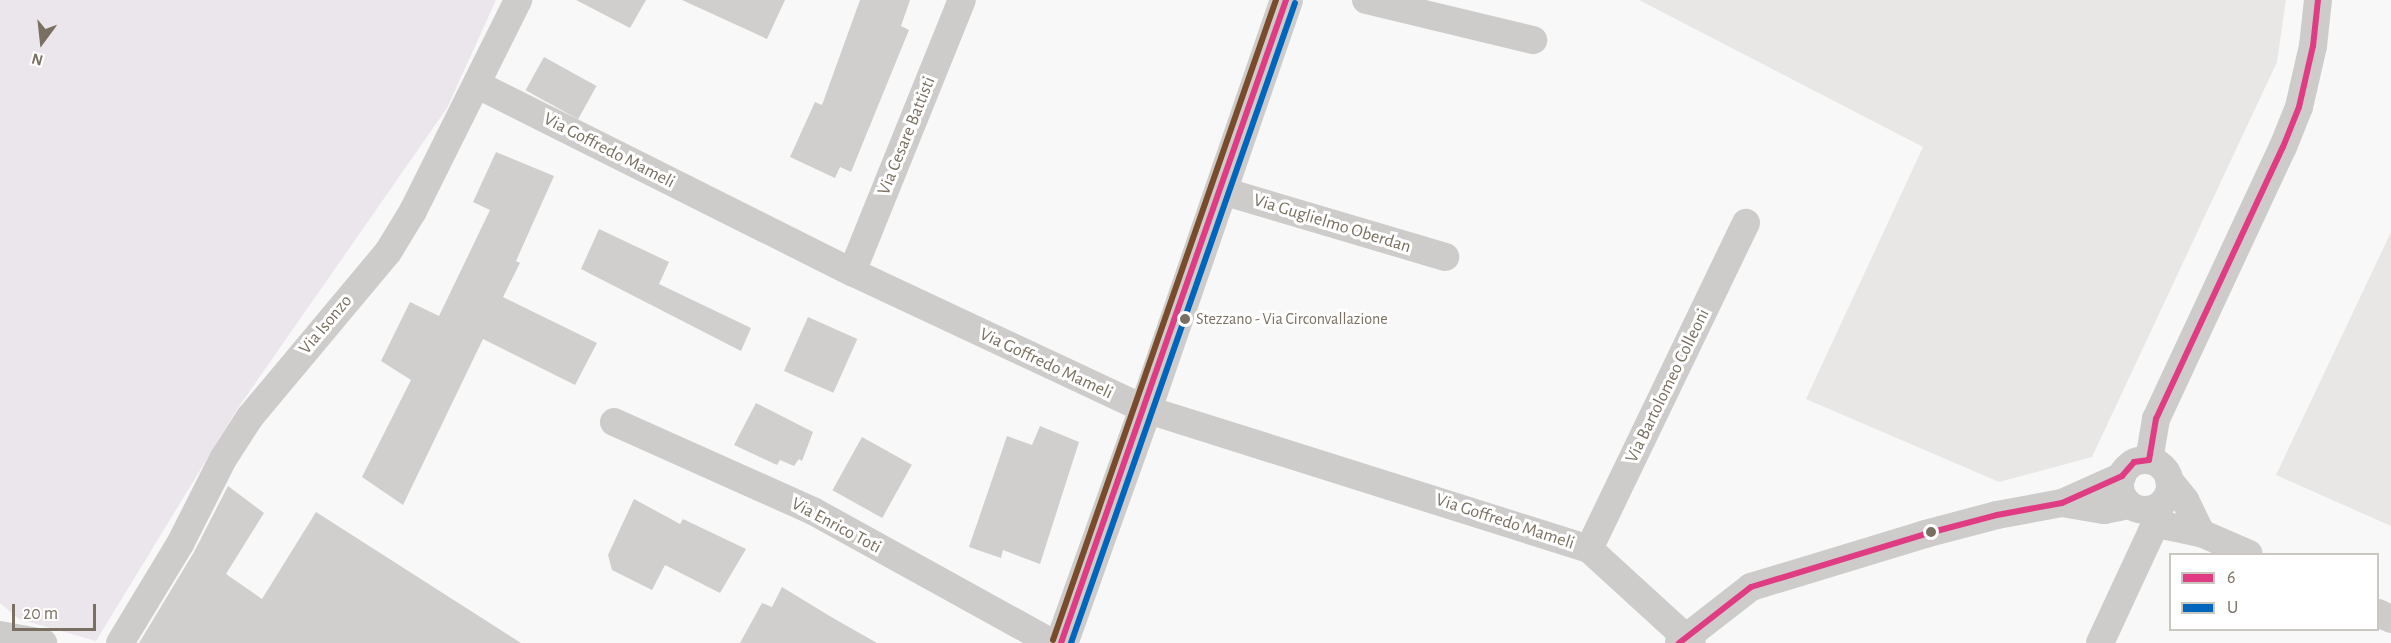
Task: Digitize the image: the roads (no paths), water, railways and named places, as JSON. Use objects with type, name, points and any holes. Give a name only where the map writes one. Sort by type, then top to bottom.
[{"type":"street","name":"Via Isonzo","points":[[120,643],[180,544],[223,459],[250,417],[388,252],[413,211],[478,85],[518,0]]},
{"type":"street","name":"Via Cesare Battisti","points":[[852,272],[962,0]]},
{"type":"street","points":[[1061,643],[1145,409],[1286,0]]},
{"type":"street","points":[[1366,0],[1533,40]]},
{"type":"street","points":[[2149,460],[2156,419],[2283,147],[2299,107],[2313,46],[2318,0]]},
{"type":"street","name":"Via Goffredo Mameli","points":[[478,85],[852,272],[1145,409],[1589,549],[1685,641]]},
{"type":"street","name":"Via Guglielmo Oberdan","points":[[1220,190],[1445,257]]},
{"type":"street","name":"Via Bartolomeo Colleoni","points":[[1589,549],[1746,223]]},
{"type":"street","name":"Via Enrico Toti","points":[[614,422],[813,511],[1052,643]]},
{"type":"street","points":[[1685,641],[1751,587],[1926,534],[1997,515],[2062,503],[2121,476],[2134,462],[2149,460],[2162,466],[2169,480],[2185,500],[2201,533]]},
{"type":"street","points":[[2121,476],[2121,492],[2167,526],[2201,533],[2245,553]]},
{"type":"street","points":[[2062,503],[2104,510],[2145,511],[2163,502],[2170,488],[2169,480]]},
{"type":"street","points":[[2100,643],[2145,511]]},
{"type":"street","points":[[0,635],[43,643]]},
{"type":"place","name":"Stezzano - Via Circonvallazione","points":[[1185,319]]}]
